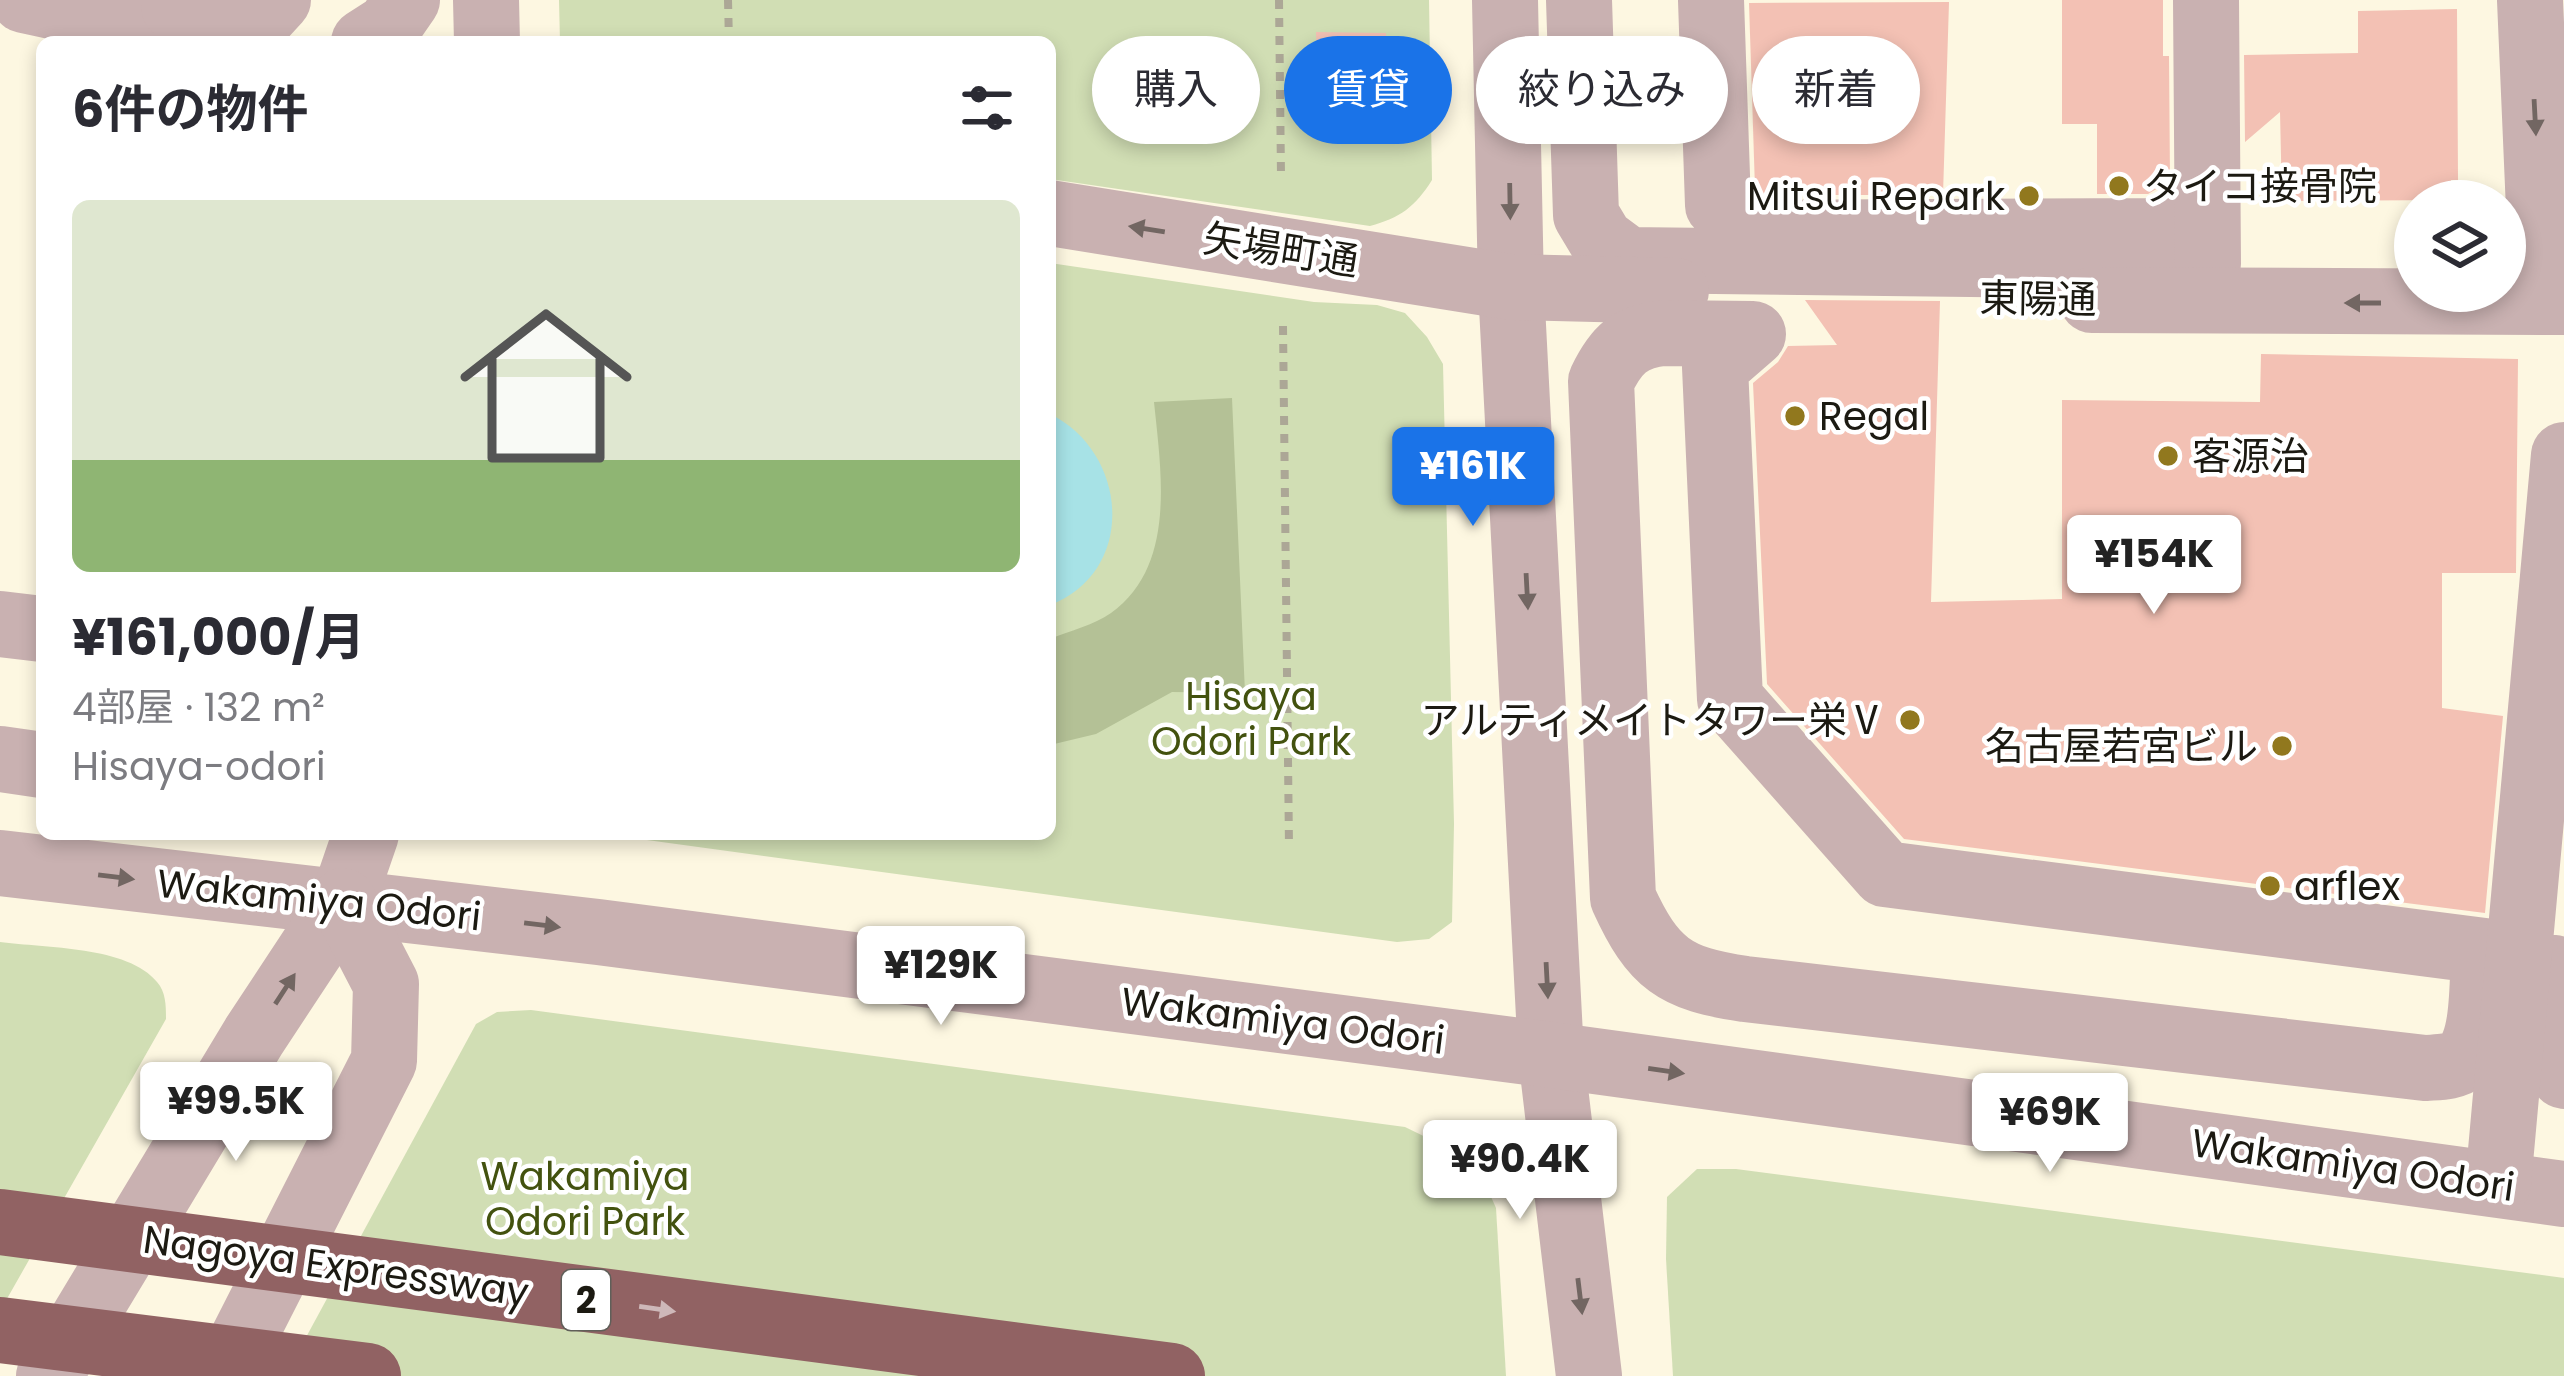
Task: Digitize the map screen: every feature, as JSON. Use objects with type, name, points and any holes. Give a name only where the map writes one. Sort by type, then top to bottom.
[{"type":"highway","name":"Nagoya Expressway","points":[[0,1222],[1172,1376]]},
{"type":"highway","points":[[0,1330],[368,1376]]},
{"type":"street","points":[[23,0],[190,36]]},
{"type":"street","points":[[144,0],[255,25],[278,0]]},
{"type":"street","points":[[373,36],[389,26],[407,0]]},
{"type":"street","points":[[486,0],[487,36]]},
{"type":"street","points":[[1505,0],[1511,287],[1551,1055],[1589,1376]]},
{"type":"street","points":[[1579,0],[1586,215],[1601,241],[1628,260],[2148,266],[2169,257],[2178,245],[2183,215],[2158,231],[1746,233],[1718,206],[1711,0]]},
{"type":"street","points":[[2206,0],[2208,304]]},
{"type":"street","points":[[2530,0],[2554,302]]},
{"type":"street","points":[[0,20],[77,36]]},
{"type":"street","name":"矢場町通","points":[[1056,214],[1511,287]]},
{"type":"street","name":"東陽通","points":[[1511,287],[2208,304],[2554,302]]},
{"type":"street","points":[[1753,334],[1715,367],[1730,699],[1885,874],[2485,951],[2478,1031],[2464,1059],[2450,1066],[2425,1068],[1745,989],[1681,975],[1661,957],[1637,929],[1623,898],[1601,381],[1622,346],[1640,336],[1753,334]]},
{"type":"street","points":[[2498,1184],[2564,455]]},
{"type":"street","points":[[0,624],[36,628]]},
{"type":"street","points":[[0,759],[36,764]]},
{"type":"street","points":[[49,1376],[242,1054],[343,901],[364,840]]},
{"type":"street","name":"Wakamiya Odori","points":[[0,863],[343,901],[1551,1055],[2564,1193]]},
{"type":"street","points":[[224,1376],[384,1061],[386,984],[343,901]]},
{"type":"street","points":[[2564,965],[2555,964],[2550,1030],[2564,1076]]},
{"type":"path","points":[[728,0],[728,36]]},
{"type":"path","points":[[1279,0],[1281,195]]},
{"type":"path","points":[[1283,312],[1289,846]]},
{"type":"green space","points":[[559,0],[1429,0],[1430,36],[1284,36],[1284,144],[1431,144],[1432,180],[1406,210],[1370,226],[1056,180],[1056,36],[560,36]]},
{"type":"green space","name":"Hisaya Odori Park","points":[[1056,264],[1314,302],[1377,305],[1405,313],[1443,364],[1452,922],[1429,939],[1397,942],[647,840],[1056,840]]},
{"type":"green space","points":[[1232,398],[1245,693],[1172,692],[1096,734],[1056,744],[1056,637],[1111,613],[1147,570],[1155,544],[1161,487],[1154,402]]},
{"type":"green space","points":[[0,942],[127,961],[160,986],[166,1019],[0,1311]]},
{"type":"green space","name":"Wakamiya Odori Park","points":[[531,1010],[1405,1127],[1469,1163],[1484,1181],[1496,1208],[1506,1376],[285,1376],[476,1024],[497,1012]]},
{"type":"green space","points":[[1697,1169],[1736,1169],[2564,1278],[2564,1376],[1673,1376],[1667,1197]]},
{"type":"water","points":[[1056,418],[1076,432],[1095,455],[1107,482],[1112,511],[1109,540],[1098,566],[1078,589],[1056,602]]},
{"type":"building","points":[[2062,0],[2163,0],[2163,56],[2169,56],[2170,181],[2148,194],[2097,194],[2097,124],[2062,124]]},
{"type":"building","points":[[1949,2],[1943,195],[1761,195],[1755,189],[1754,144],[1920,144],[1920,36],[1752,36],[1752,96],[1749,3]]},
{"type":"building","points":[[2457,9],[2458,180],[2394,180],[2394,200],[2282,201],[2280,112],[2245,142],[2244,55],[2358,53],[2358,11]]},
{"type":"building","points":[[1316,32],[1386,36],[1316,36]]},
{"type":"building","points":[[1805,300],[1940,301],[1931,602],[2062,599],[2062,400],[2260,402],[2261,354],[2518,359],[2516,573],[2442,573],[2442,708],[2503,716],[2485,913],[1904,839],[1767,684],[1753,383],[1778,362],[1788,346],[1837,345]]},
{"type":"place","name":"タイコ接骨院","points":[[2119,186]]},
{"type":"place","name":"Mitsui Repark","points":[[2029,196]]},
{"type":"place","name":"Regal","points":[[1795,416]]},
{"type":"place","name":"客源治","points":[[2168,456]]},
{"type":"place","name":"アルティメイトタワー栄Ⅴ","points":[[1910,720]]},
{"type":"place","name":"名古屋若宮ビル","points":[[2282,746]]},
{"type":"place","name":"arflex","points":[[2270,886]]}]
